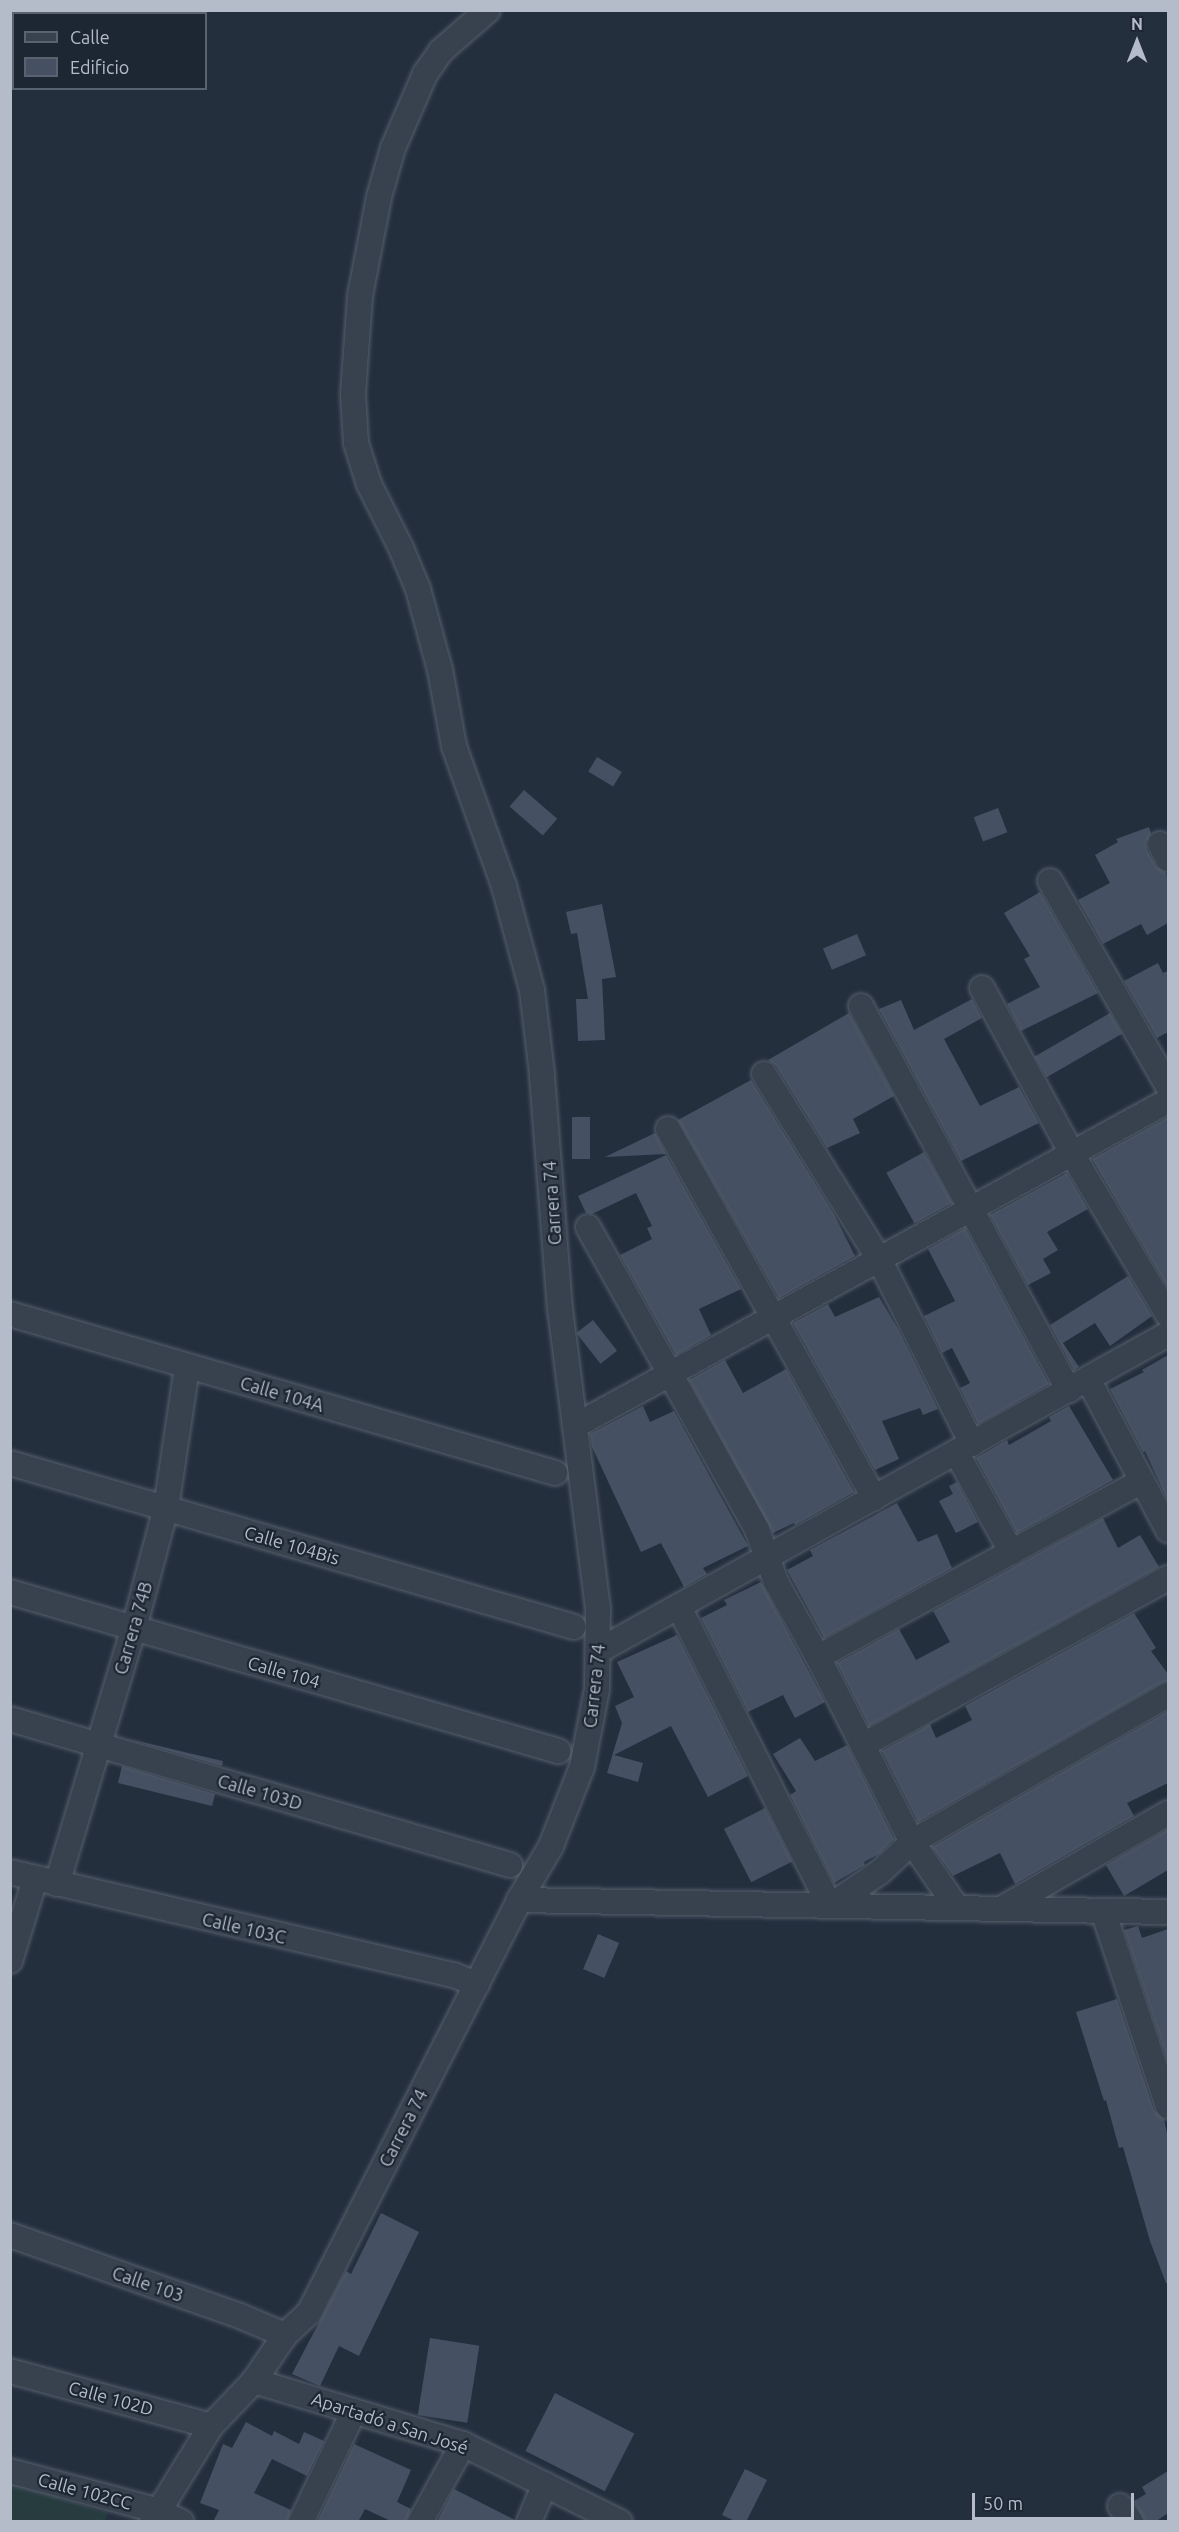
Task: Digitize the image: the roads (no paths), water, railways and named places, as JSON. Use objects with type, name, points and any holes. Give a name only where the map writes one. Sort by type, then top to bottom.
[{"type":"street","name":"Carrera 74","points":[[155,2516],[211,2426],[254,2381],[285,2335],[309,2313],[519,1900],[552,1846],[582,1767],[594,1713],[600,1650],[598,1609],[560,1310],[542,1074],[532,990],[504,886],[454,746],[440,670],[418,589],[401,548],[369,484],[357,444],[352,393],[360,296],[379,196],[393,148],[425,74],[441,51],[488,10]]},
{"type":"street","points":[[1050,881],[1168,1086]]},
{"type":"street","points":[[982,988],[1072,1154],[1168,1315]]},
{"type":"street","points":[[861,1006],[970,1209],[1078,1384],[1142,1481],[1168,1530]]},
{"type":"street","points":[[764,1074],[879,1259],[1012,1553]]},
{"type":"street","points":[[575,1426],[1168,1101]]},
{"type":"street","points":[[668,1129],[874,1498]]},
{"type":"street","points":[[588,1227],[757,1530],[776,1582],[818,1657],[912,1842],[957,1908]]},
{"type":"street","name":"Calle 104A","points":[[10,1314],[555,1473]]},
{"type":"street","points":[[600,1650],[1168,1334]]},
{"type":"street","name":"Carrera 74B","points":[[46,1881],[97,1745],[134,1628],[166,1508],[187,1367]]},
{"type":"street","name":"Calle 104Bis","points":[[10,1463],[574,1627]]},
{"type":"street","points":[[818,1657],[1142,1481]]},
{"type":"street","points":[[863,1745],[1168,1578]]},
{"type":"street","name":"Calle 104","points":[[10,1592],[558,1751]]},
{"type":"street","points":[[679,1607],[830,1906]]},
{"type":"street","points":[[830,1906],[880,1872],[912,1842],[1168,1695]]},
{"type":"street","name":"Calle 103D","points":[[10,1719],[510,1865]]},
{"type":"street","points":[[1001,1909],[1168,1814]]},
{"type":"street","name":"Calle 103C","points":[[10,1872],[454,1975],[477,1985]]},
{"type":"street","points":[[10,1961],[46,1881]]},
{"type":"street","points":[[519,1900],[1168,1912]]},
{"type":"street","points":[[1103,1911],[1168,2106]]},
{"type":"street","name":"Calle 103","points":[[10,2235],[240,2316],[285,2335]]},
{"type":"street","name":"Calle 102D","points":[[10,2371],[211,2426]]},
{"type":"street","name":"Apartadó a San José","points":[[254,2381],[463,2444],[615,2520]]},
{"type":"street","points":[[301,2522],[354,2411]]},
{"type":"street","points":[[420,2522],[463,2444]]},
{"type":"street","name":"Calle 102CC","points":[[10,2471],[155,2516],[182,2522]]},
{"type":"street","points":[[529,2522],[545,2484]]}]
